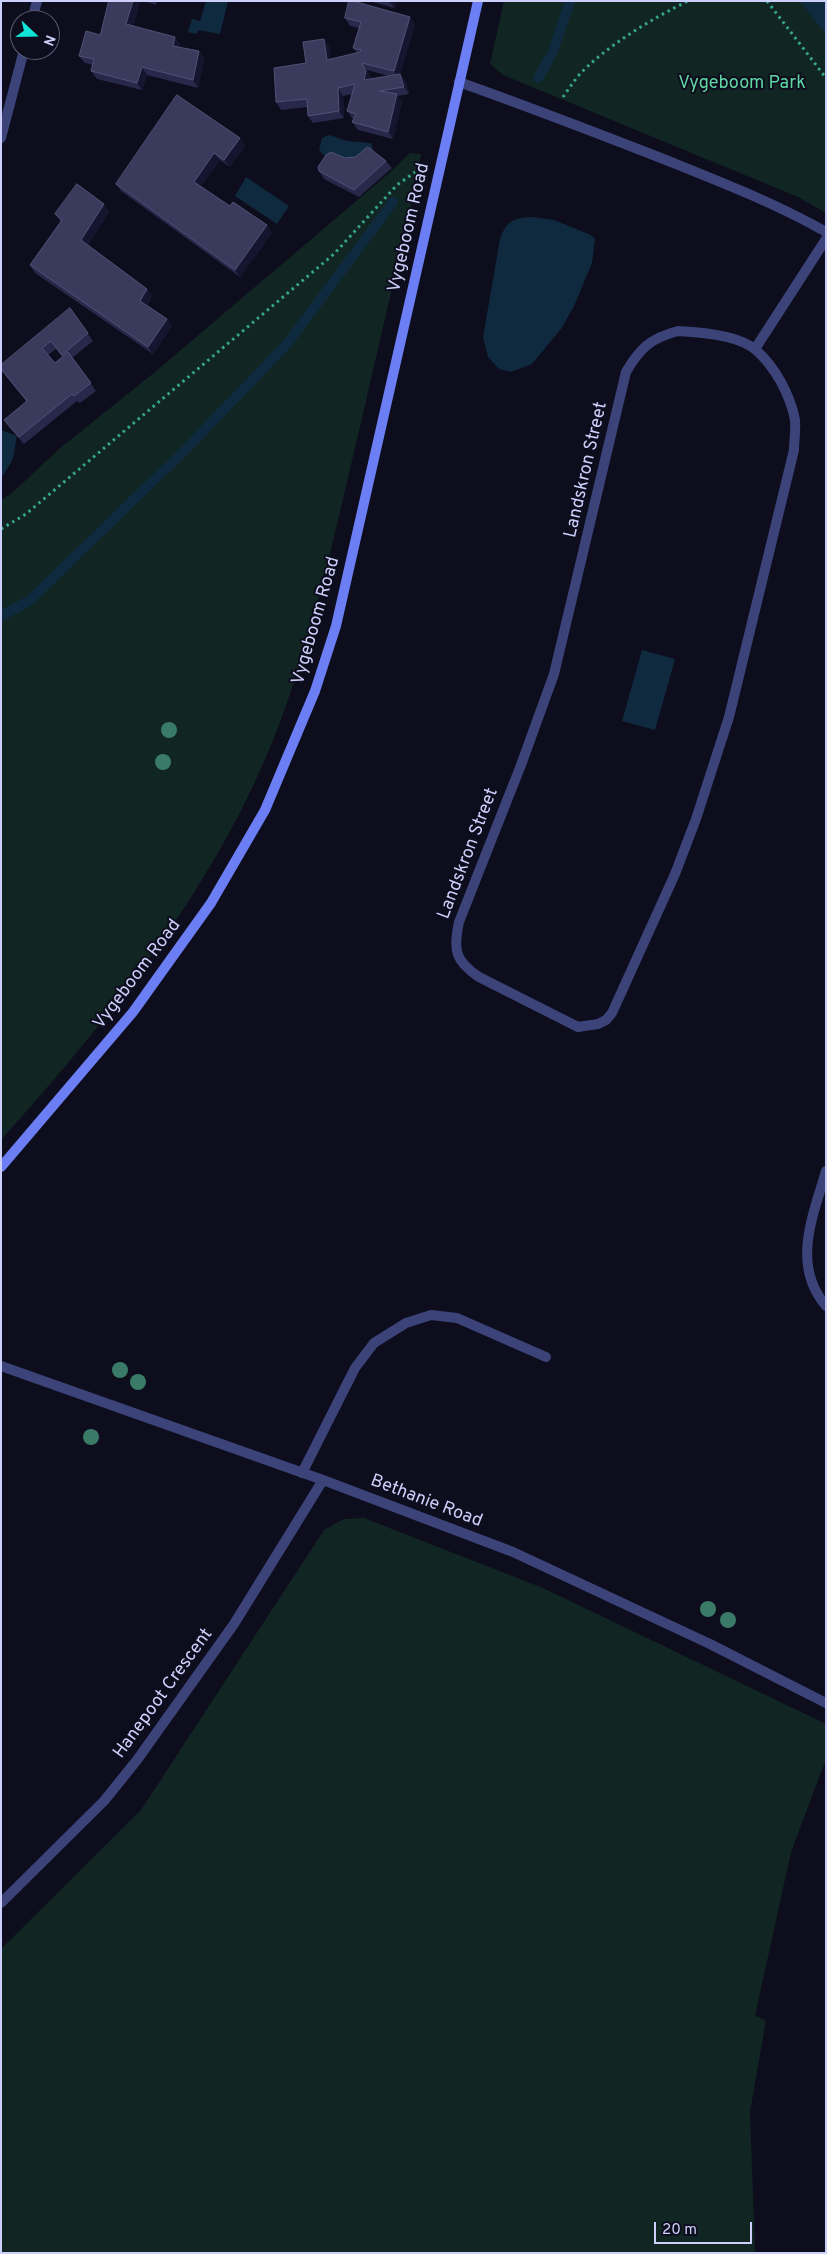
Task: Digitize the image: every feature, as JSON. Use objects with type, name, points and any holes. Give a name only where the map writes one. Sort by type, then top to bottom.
[{"type":"street","name":"Vygeboom Road","points":[[1,1167],[133,1012],[211,903],[265,810],[315,691],[336,626],[478,1]]},
{"type":"street","points":[[1,138],[21,60]]},
{"type":"street","points":[[459,82],[550,114],[788,210],[826,232]]},
{"type":"street","points":[[755,349],[826,240]]},
{"type":"street","name":"Landskron Street","points":[[678,331],[703,332],[724,336],[755,349],[787,392],[795,421],[794,450],[729,718],[696,819],[675,874],[618,1002],[606,1020],[590,1026],[578,1027],[479,977],[468,969],[457,956],[456,935],[459,922],[521,765],[554,674],[626,372],[641,350],[650,342],[660,336],[678,331]]},
{"type":"street","points":[[826,1171],[806,1240],[806,1258],[812,1284],[826,1306]]},
{"type":"street","points":[[302,1473],[355,1368],[374,1343],[406,1322],[431,1315],[457,1318],[546,1357]]},
{"type":"street","name":"Bethanie Road","points":[[1,1366],[323,1480],[513,1552],[710,1644],[826,1703]]},
{"type":"street","name":"Hanepoot Crescent","points":[[1,1903],[104,1801],[138,1760],[234,1624],[323,1480]]},
{"type":"path","points":[[550,114],[580,75],[604,54],[656,17],[688,1]]},
{"type":"path","points":[[767,1],[826,78]]},
{"type":"path","points":[[1,529],[26,514],[334,254],[398,185],[444,151]]},
{"type":"green space","name":"Vygeboom Park","points":[[504,1],[826,1],[826,213],[798,197],[503,75],[490,64]]},
{"type":"green space","points":[[410,153],[421,154],[343,499],[306,644],[283,715],[269,750],[230,832],[203,879],[173,925],[107,1015],[37,1100],[1,1140],[1,500],[11,494],[59,449],[155,372],[388,174]]},
{"type":"green space","points":[[364,1518],[543,1588],[826,1724],[826,1759],[791,1852],[755,2016],[766,2020],[750,2112],[755,2253],[1,2253],[1,1949],[141,1810],[324,1530],[344,1519]]},
{"type":"water","points":[[206,1],[228,1],[220,34],[199,30],[196,34],[188,32],[192,19],[200,21]]},
{"type":"water","points":[[801,1],[826,1],[826,34],[802,4]]},
{"type":"water","points":[[329,135],[347,141],[371,143],[373,149],[363,163],[325,156],[319,150],[322,138]]},
{"type":"water","points":[[246,177],[289,206],[277,224],[235,196]]},
{"type":"water","points":[[533,217],[554,220],[591,235],[595,239],[592,263],[574,306],[561,329],[532,364],[511,372],[499,369],[488,357],[483,337],[500,239],[505,228],[512,221]]},
{"type":"water","points":[[1,430],[17,436],[13,459],[1,479]]},
{"type":"water","points":[[642,650],[675,659],[655,730],[622,721]]},
{"type":"building","points":[[109,1],[133,1],[126,24],[175,37],[173,46],[199,51],[193,80],[142,67],[137,83],[91,71],[94,59],[79,56],[86,31],[100,35]]},
{"type":"building","points":[[349,1],[410,17],[394,71],[362,63],[366,71],[364,80],[400,74],[404,87],[380,91],[397,94],[388,132],[352,122],[356,114],[347,111],[355,84],[338,88],[339,111],[308,116],[307,99],[276,102],[274,68],[306,63],[303,42],[324,39],[327,60],[360,52],[361,50],[353,48],[361,22],[345,18]]},
{"type":"building","points":[[177,95],[240,138],[224,160],[214,153],[194,182],[230,206],[233,202],[267,225],[235,270],[116,184]]},
{"type":"building","points":[[368,147],[386,161],[354,190],[319,171],[318,167],[326,155],[331,152],[345,158],[355,157]]},
{"type":"building","points":[[77,184],[104,204],[81,240],[147,289],[140,301],[167,319],[148,347],[30,265],[62,220],[55,214]]},
{"type":"building","points":[[70,308],[88,333],[62,355],[51,341],[42,348],[55,363],[68,352],[91,383],[74,396],[72,394],[19,437],[4,420],[27,401],[1,369],[1,365]]},
{"type":"waterway","points":[[538,78],[552,54],[570,1]]},
{"type":"waterway","points":[[1,616],[29,601],[184,451],[287,344],[393,202]]}]
